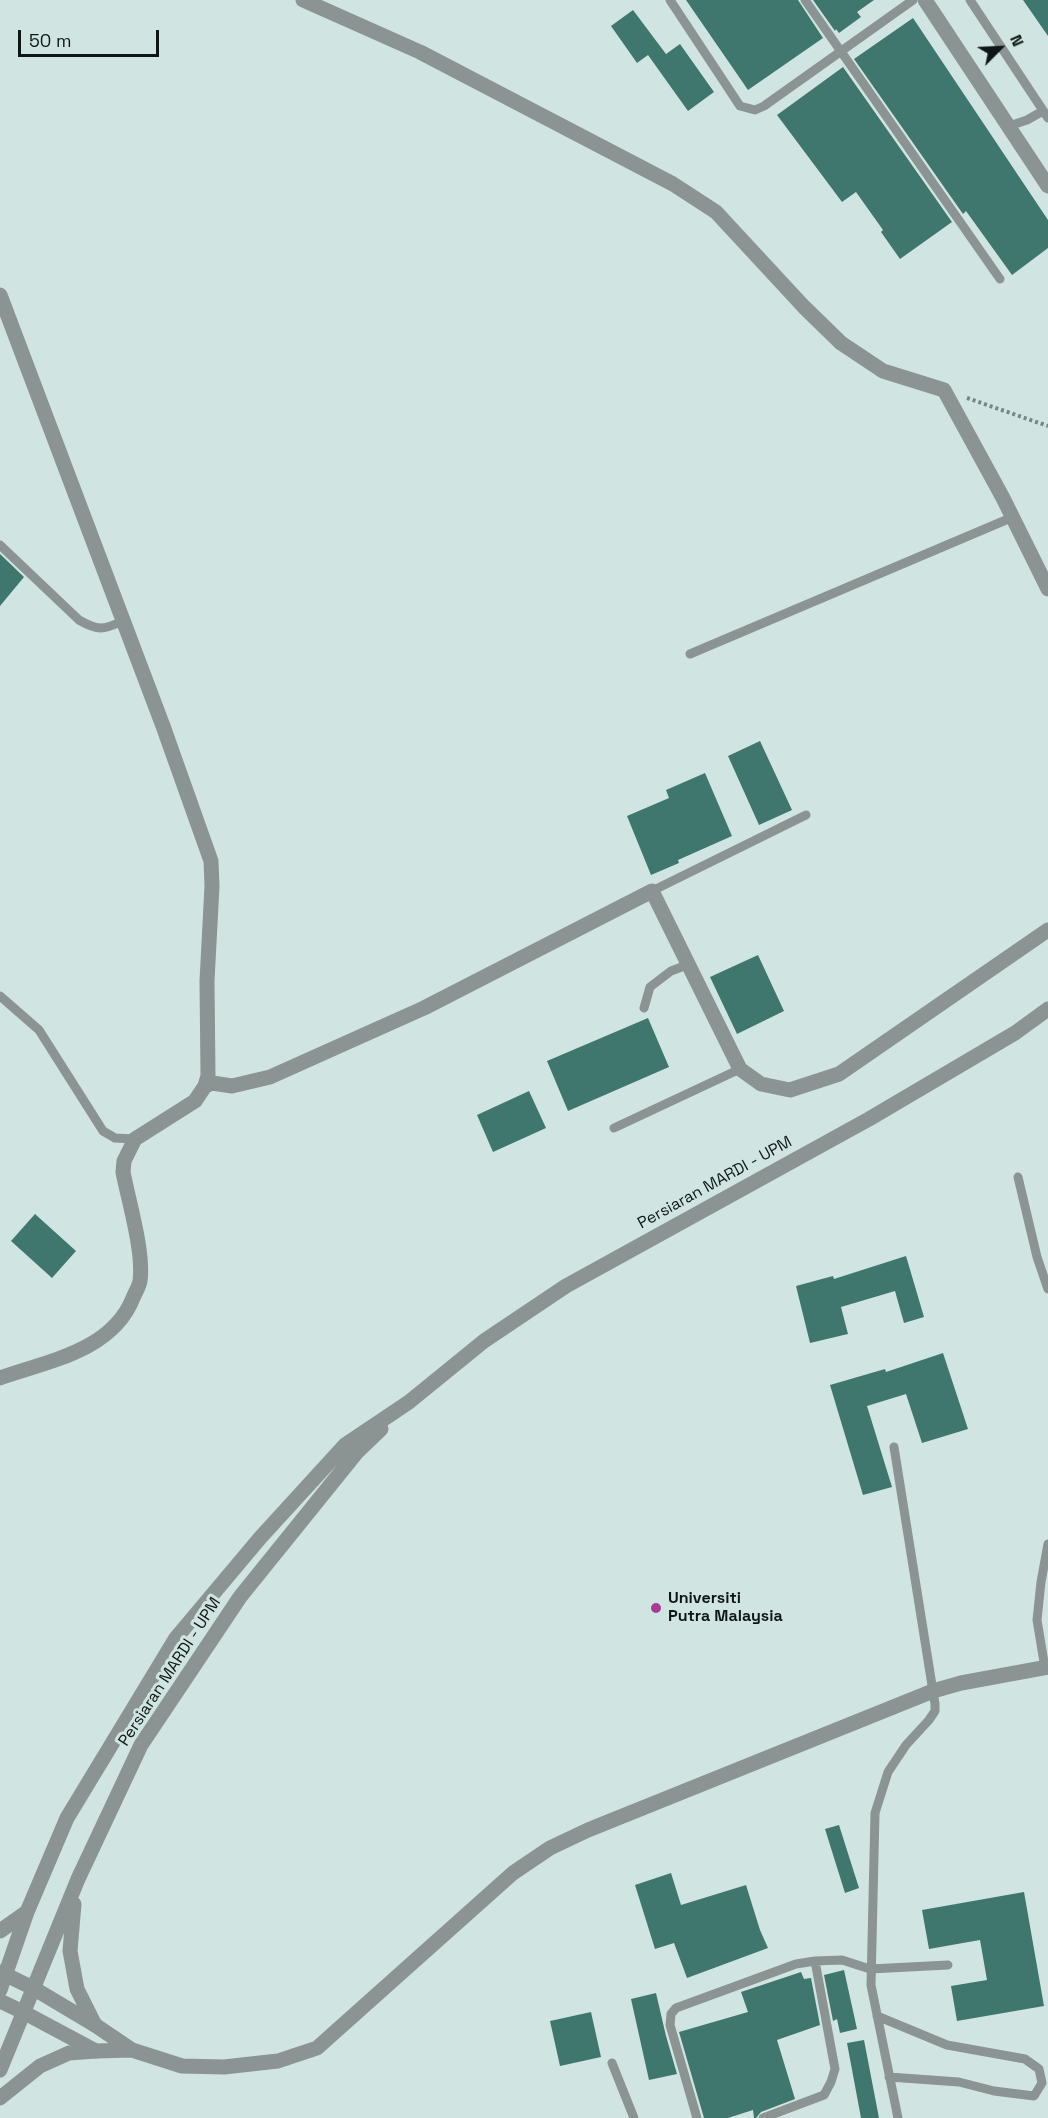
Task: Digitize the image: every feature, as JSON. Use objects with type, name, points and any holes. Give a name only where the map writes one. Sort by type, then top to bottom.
[{"type":"street","points":[[303,0],[420,52],[673,184],[716,212],[804,307],[841,343],[883,371],[945,390],[1013,517],[1048,589]]},
{"type":"street","points":[[925,0],[1048,186]]},
{"type":"street","points":[[0,295],[211,861],[212,886],[207,981],[208,1076],[219,1085]]},
{"type":"street","points":[[0,1378],[90,1346],[112,1330],[128,1311],[140,1282],[139,1256],[123,1172],[124,1161],[135,1138],[219,1085],[270,1077],[424,1008],[652,891],[740,1069],[760,1084],[790,1090],[839,1074],[1048,930]]},
{"type":"street","name":"Persiaran MARDI - UPM","points":[[0,2070],[78,1879],[141,1745],[240,1597],[357,1452],[409,1402],[484,1341],[566,1286],[869,1119],[1015,1033],[1048,1009]]},
{"type":"street","name":"Persiaran MARDI - UPM","points":[[2,1979],[27,1912],[67,1818],[176,1638],[260,1538],[345,1445],[409,1402]]},
{"type":"street","points":[[2,1979],[33,1988],[132,2050],[182,2066],[224,2067],[278,2061],[318,2049],[513,1873],[550,1848],[588,1830],[933,1691],[961,1683],[1046,1668]]},
{"type":"street","points":[[78,1879],[70,1950],[77,1989],[95,2025]]},
{"type":"street","points":[[0,1931],[27,1912]]},
{"type":"street","points":[[0,2001],[96,2051]]},
{"type":"street","points":[[0,2098],[40,2066],[69,2053],[132,2050]]},
{"type":"lane","points":[[670,0],[740,106],[755,110],[764,106],[913,0]]},
{"type":"lane","points":[[805,0],[1000,279]]},
{"type":"lane","points":[[970,0],[1046,115],[1009,126]]},
{"type":"lane","points":[[690,654],[1013,517]]},
{"type":"lane","points":[[0,546],[79,620],[93,628],[110,627],[123,621]]},
{"type":"lane","points":[[652,891],[806,814]]},
{"type":"lane","points":[[645,1008],[650,987],[671,971],[687,965]]},
{"type":"lane","points":[[0,996],[39,1029],[103,1131],[115,1138],[135,1138]]},
{"type":"lane","points":[[614,1128],[740,1069]]},
{"type":"lane","points":[[1018,1177],[1037,1257],[1048,1289]]},
{"type":"lane","points":[[894,1448],[935,1711],[906,1745],[888,1772],[874,1813],[871,1985],[898,2118]]},
{"type":"lane","points":[[1046,1668],[1037,1620],[1048,1544]]},
{"type":"lane","points":[[697,2118],[670,2025],[671,2014],[676,2008],[796,1964],[842,1960],[870,1969],[948,1965]]},
{"type":"lane","points":[[763,2118],[824,2095],[831,2082],[835,2069],[833,2051],[815,1961]]},
{"type":"lane","points":[[877,2016],[947,2045],[1025,2059],[1039,2069],[1042,2083],[1034,2096],[994,2091],[959,2082],[890,2078]]},
{"type":"lane","points":[[612,2063],[634,2118]]},
{"type":"path","points":[[945,390],[1048,426]]},
{"type":"building","points":[[686,0],[798,0],[823,38],[748,90]]},
{"type":"building","points":[[813,0],[874,0],[857,12],[861,17],[839,33],[836,29],[835,31]]},
{"type":"building","points":[[1023,0],[1048,0],[1048,36]]},
{"type":"building","points":[[633,10],[666,54],[680,44],[714,92],[688,111],[648,55],[637,63],[611,26]]},
{"type":"building","points":[[913,18],[1048,220],[1048,248],[1012,275],[966,211],[963,214],[854,59]]},
{"type":"building","points":[[843,67],[952,222],[900,259],[856,192],[842,202],[777,115]]},
{"type":"building","points":[[0,554],[24,577],[0,606]]},
{"type":"building","points":[[760,741],[792,810],[759,825],[728,756]]},
{"type":"building","points":[[705,773],[732,836],[678,860],[679,863],[651,875],[627,816],[669,798],[666,790]]},
{"type":"building","points":[[758,955],[784,1011],[737,1034],[710,977]]},
{"type":"building","points":[[648,1018],[669,1067],[568,1111],[547,1061]]},
{"type":"building","points":[[529,1091],[546,1128],[493,1152],[477,1115]]},
{"type":"building","points":[[35,1214],[76,1251],[52,1278],[11,1241]]},
{"type":"building","points":[[906,1256],[924,1317],[904,1323],[895,1291],[841,1307],[848,1334],[810,1343],[796,1286],[833,1276],[834,1279]]},
{"type":"building","points":[[943,1353],[968,1429],[922,1443],[906,1394],[867,1406],[892,1487],[863,1495],[830,1385],[885,1369],[886,1372]]},
{"type":"building","points":[[839,1825],[859,1888],[845,1893],[825,1829]]},
{"type":"building","points":[[671,1873],[681,1905],[746,1885],[768,1948],[687,1978],[674,1943],[655,1949],[635,1885]]},
{"type":"building","points":[[1024,1892],[1044,2006],[957,2021],[951,1986],[987,1980],[980,1940],[929,1949],[922,1910]]},
{"type":"building","points":[[844,1970],[857,2029],[840,2033],[837,2019],[833,2021],[824,1975]]},
{"type":"building","points":[[801,1972],[804,1979],[811,1978],[820,2025],[777,2040],[795,2099],[761,2112],[756,2118],[754,2118],[753,2110],[728,2118],[704,2118],[679,2032],[748,2012],[741,1992]]},
{"type":"building","points":[[656,1993],[677,2074],[649,2080],[631,1999]]},
{"type":"building","points":[[591,2012],[601,2057],[560,2066],[550,2021]]},
{"type":"building","points":[[864,2040],[879,2118],[861,2118],[847,2043]]},
{"type":"place","name":"Universiti Putra Malaysia","points":[[656,1608]]}]
